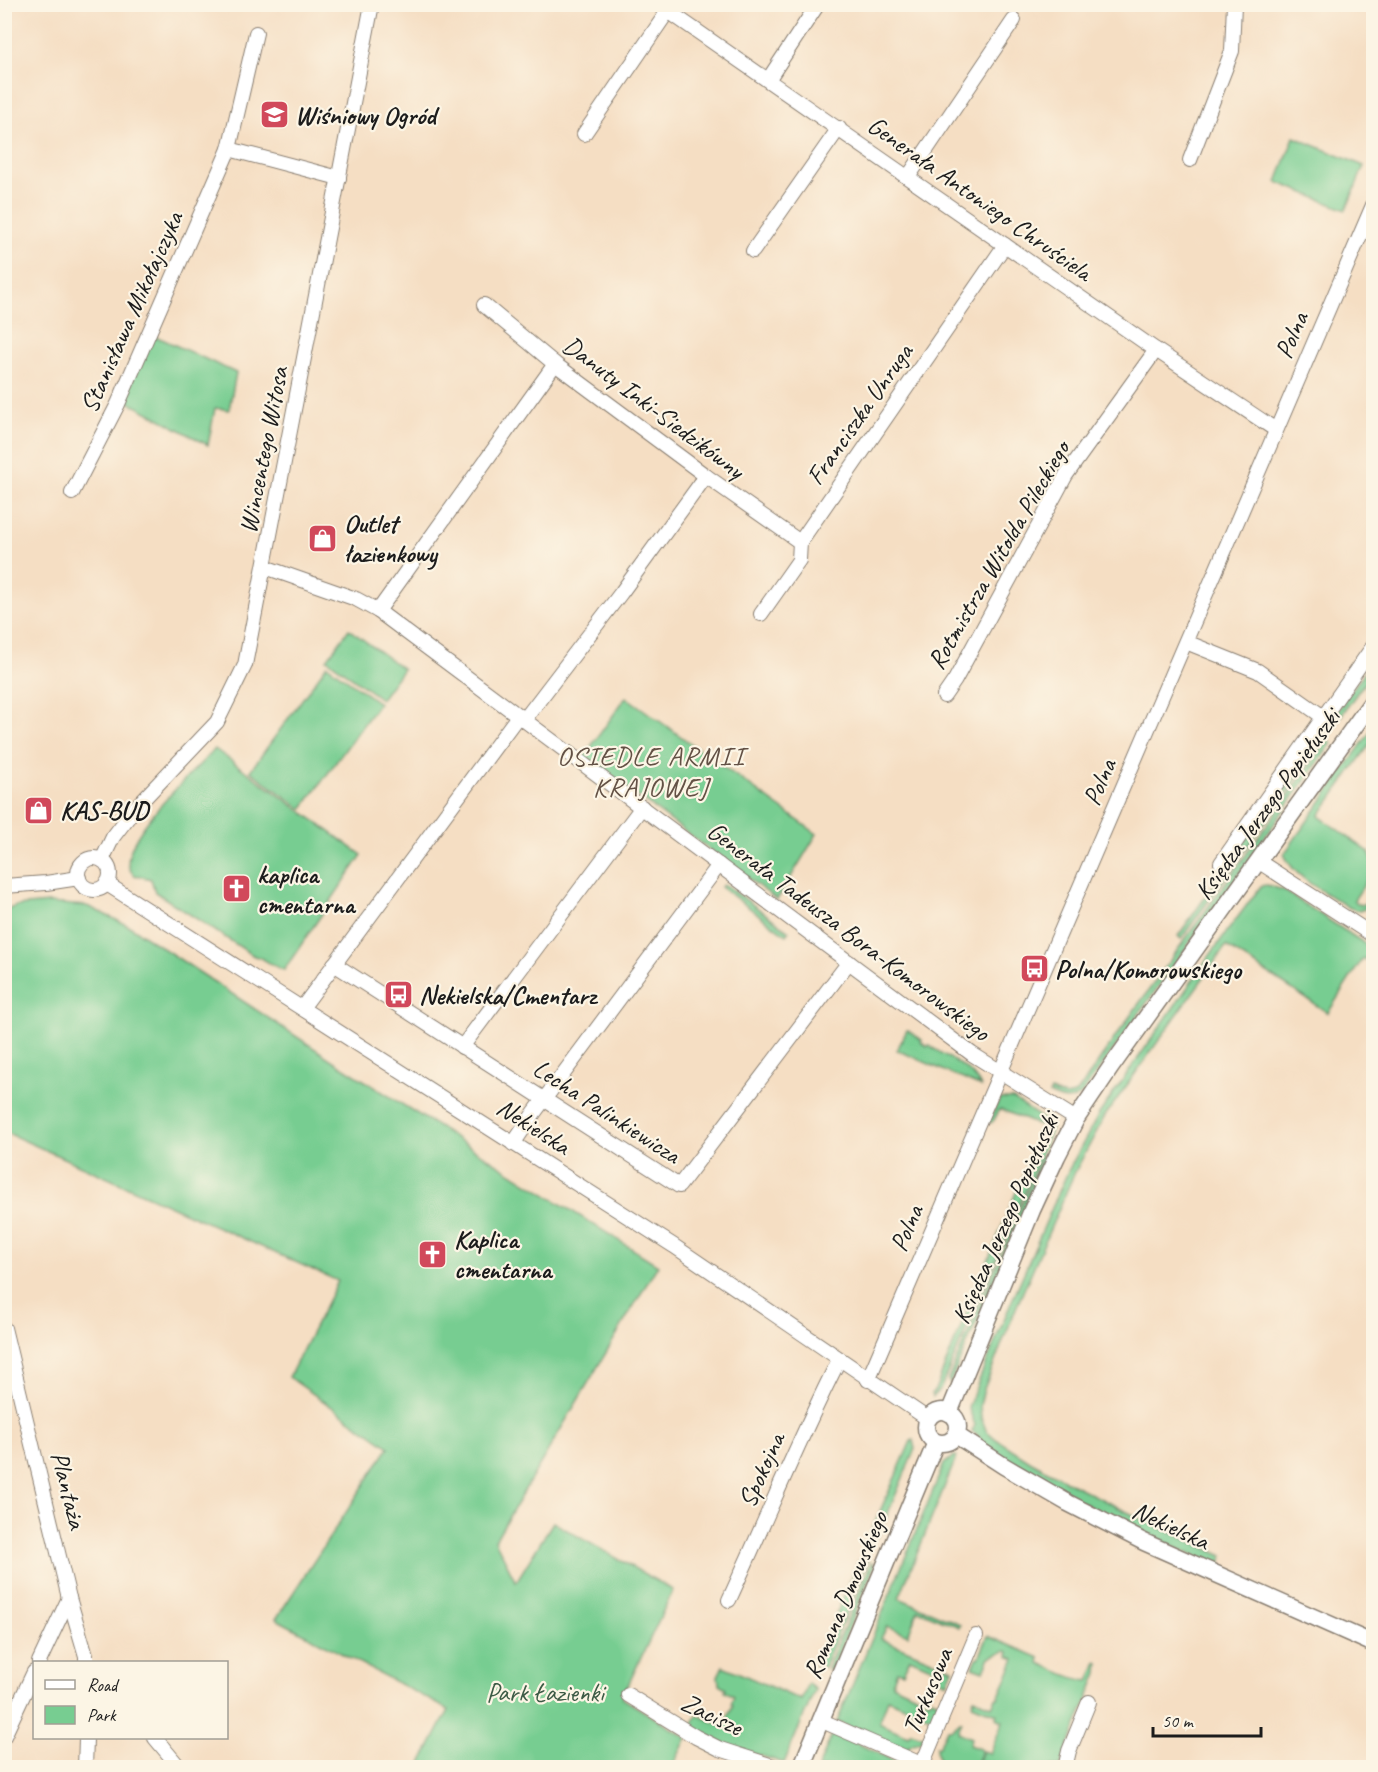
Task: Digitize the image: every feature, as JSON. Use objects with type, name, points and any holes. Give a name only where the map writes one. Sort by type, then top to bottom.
[{"type":"street","name":"Wincentego Witosa","points":[[102,860],[113,837],[136,807],[217,722],[245,665],[372,4]]},
{"type":"street","points":[[768,80],[818,4]]},
{"type":"street","points":[[1190,160],[1232,51],[1234,4]]},
{"type":"street","points":[[584,134],[663,8]]},
{"type":"street","name":"Generała Antoniego Chruściela","points":[[663,8],[1156,350],[1276,430]]},
{"type":"street","points":[[908,177],[1014,20]]},
{"type":"street","name":"Stanisława Mikołajczyka","points":[[72,493],[118,405],[229,149],[256,33]]},
{"type":"street","points":[[753,251],[838,129]]},
{"type":"street","points":[[229,149],[339,178]]},
{"type":"street","name":"Polna","points":[[868,1380],[1374,203]]},
{"type":"street","name":"Franciszka Unruga","points":[[761,614],[799,560],[800,542],[1005,244]]},
{"type":"street","name":"Danuty Inki-Siedzikówny","points":[[484,305],[555,364],[706,476],[800,542]]},
{"type":"street","name":"Rotmistrza Witolda Pileckiego","points":[[944,696],[955,680],[1066,475],[1156,350]]},
{"type":"street","points":[[378,611],[555,364]]},
{"type":"street","points":[[302,1008],[521,718],[621,593],[706,476]]},
{"type":"street","name":"Generała Tadeusza Bora-Komorowskiego","points":[[265,567],[356,599],[378,611],[972,1054],[1076,1119]]},
{"type":"street","points":[[1186,642],[1258,671],[1322,716]]},
{"type":"street","points":[[1221,863],[1374,645]]},
{"type":"street","name":"Księdza Jerzego Popiełuszki","points":[[948,1413],[1032,1210],[1076,1119],[1117,1057],[1374,699]]},
{"type":"street","points":[[462,1047],[642,807]]},
{"type":"street","points":[[95,858],[102,860],[110,871],[107,884],[95,890],[88,888],[79,878],[82,864],[95,858]]},
{"type":"street","points":[[1257,861],[1374,936]]},
{"type":"street","points":[[513,1144],[719,865]]},
{"type":"street","points":[[6,885],[46,883],[79,878]]},
{"type":"street","name":"Nekielska","points":[[107,884],[674,1246],[928,1419]]},
{"type":"street","name":"Lecha Palinkiewicza","points":[[334,964],[679,1185],[849,962]]},
{"type":"street","name":"Plantaża","points":[[4,1328],[10,1376],[69,1598],[88,1660]]},
{"type":"street","name":"Spokojna","points":[[729,1600],[789,1470],[811,1415],[839,1360]]},
{"type":"street","points":[[935,1413],[948,1413],[956,1420],[956,1435],[949,1441],[936,1442],[931,1439],[926,1430],[928,1419],[935,1413]]},
{"type":"street","name":"Nekielska","points":[[956,1435],[1068,1503],[1144,1542],[1374,1644]]},
{"type":"street","name":"Romana Dmowskiego","points":[[801,1767],[936,1442]]},
{"type":"street","points":[[39,1661],[69,1598]]},
{"type":"street","name":"Turkusowa","points":[[926,1766],[976,1636]]},
{"type":"street","points":[[4,1736],[33,1674]]},
{"type":"street","name":"Zacisze","points":[[628,1695],[720,1749],[778,1767]]},
{"type":"street","points":[[1065,1767],[1089,1702]]},
{"type":"street","points":[[820,1720],[926,1766]]},
{"type":"street","points":[[85,1767],[86,1739]]},
{"type":"street","points":[[157,1739],[180,1767]]},
{"type":"green space","points":[[1294,137],[1364,166],[1346,210],[1277,182]]},
{"type":"green space","points":[[149,335],[236,373],[229,410],[215,408],[208,445],[123,399]]},
{"type":"green space","points":[[349,629],[403,669],[381,699],[327,659]]},
{"type":"green space","points":[[1373,660],[1373,671],[1330,731],[1326,727]]},
{"type":"green space","points":[[327,665],[379,703],[302,809],[250,771]]},
{"type":"green space","points":[[626,697],[817,834],[777,900],[584,756]]},
{"type":"green space","points":[[1373,728],[1373,740],[1319,816],[1369,852],[1371,871],[1354,900],[1360,905],[1368,903],[1373,896],[1373,900],[1367,908],[1359,911],[1350,908],[1303,878],[1295,871],[1284,854]]},
{"type":"green space","points":[[1320,734],[1325,739],[1181,939],[1178,936]]},
{"type":"green space","points":[[1328,740],[1332,743],[1081,1095],[1065,1100],[1049,1094],[1051,1091],[1068,1096],[1078,1092]]},
{"type":"green space","points":[[215,749],[362,855],[284,970],[254,956],[155,892],[151,879],[134,875],[129,868],[129,854],[147,822]]},
{"type":"green space","points":[[723,885],[789,931],[786,935],[721,887]]},
{"type":"green space","points":[[1267,885],[1283,890],[1373,949],[1373,953],[1368,961],[1363,958],[1328,1013],[1226,946],[1105,1116],[1074,1174],[1016,1308],[984,1389],[980,1405],[981,1417],[986,1430],[996,1439],[1068,1482],[1145,1521],[1223,1556],[1218,1567],[1101,1513],[978,1444],[981,1439],[972,1431],[975,1425],[968,1407],[1068,1171],[1099,1114],[1220,941],[1261,886]]},
{"type":"green space","name":"Park Łazienki","points":[[49,903],[87,906],[131,927],[338,1064],[658,1265],[495,1540],[516,1582],[553,1522],[673,1590],[622,1698],[687,1738],[672,1767],[419,1767],[449,1710],[276,1619],[389,1447],[289,1377],[338,1281],[5,1132],[4,911],[16,906]]},
{"type":"green space","points":[[907,1030],[922,1040],[921,1042],[927,1047],[929,1045],[965,1068],[981,1087],[897,1050]]},
{"type":"green space","points":[[1000,1099],[1013,1099],[1049,1123],[1050,1133],[940,1390],[933,1397],[932,1394],[1033,1151],[1038,1150],[1047,1129],[1000,1109],[994,1120],[991,1123],[988,1122]]},
{"type":"green space","points":[[1047,1156],[950,1384],[948,1380],[1042,1157]]},
{"type":"green space","points":[[913,1440],[915,1449],[878,1537],[869,1536],[911,1441]]},
{"type":"green space","points":[[957,1456],[899,1598],[960,1624],[959,1627],[918,1610],[908,1635],[887,1626],[881,1639],[953,1669],[947,1683],[939,1679],[942,1672],[910,1658],[903,1673],[897,1671],[892,1684],[929,1701],[931,1698],[939,1701],[932,1718],[888,1699],[879,1723],[908,1736],[911,1732],[924,1737],[923,1740],[905,1750],[837,1722],[944,1464]]},
{"type":"green space","points":[[864,1559],[868,1561],[824,1667],[815,1666],[858,1561]]},
{"type":"green space","points":[[871,1563],[874,1567],[832,1670],[827,1669]]},
{"type":"green space","points":[[988,1636],[1040,1658],[1039,1663],[1083,1680],[1089,1681],[1097,1662],[1099,1663],[1098,1673],[1060,1767],[985,1767],[987,1765],[979,1760],[983,1751],[990,1753],[1003,1721],[996,1718],[997,1714],[972,1704],[974,1698],[992,1706],[998,1698],[1015,1659],[1008,1656],[1009,1652],[1006,1651],[990,1657],[984,1671],[973,1667]]},
{"type":"green space","points":[[723,1666],[801,1700],[808,1683],[815,1690],[784,1763],[722,1744],[692,1726],[697,1715],[724,1726],[733,1705],[731,1704],[734,1696],[719,1684],[718,1676]]},
{"type":"green space","points":[[962,1721],[958,1732],[971,1738],[969,1745],[980,1749],[976,1763],[985,1767],[949,1767],[940,1762],[936,1747],[939,1747],[947,1729],[952,1729]]},
{"type":"green space","points":[[833,1732],[907,1767],[818,1768]]},
{"type":"place","name":"Wiśniowy Ogród","points":[[274,115]]},
{"type":"place","name":"Outlet łazienkowy","points":[[323,538]]},
{"type":"place","name":"KAS-BUD","points":[[39,810]]},
{"type":"place","name":"kaplica cmentarna","points":[[236,889]]},
{"type":"place","name":"Polna/Komorowskiego","points":[[1034,969]]},
{"type":"place","name":"Nekielska/Cmentarz","points":[[398,995]]},
{"type":"place","name":"Kaplica cmentarna","points":[[433,1254]]},
{"type":"district","name":"OSIEDLE ARMII KRAJOWEJ","points":[[651,772]]}]
